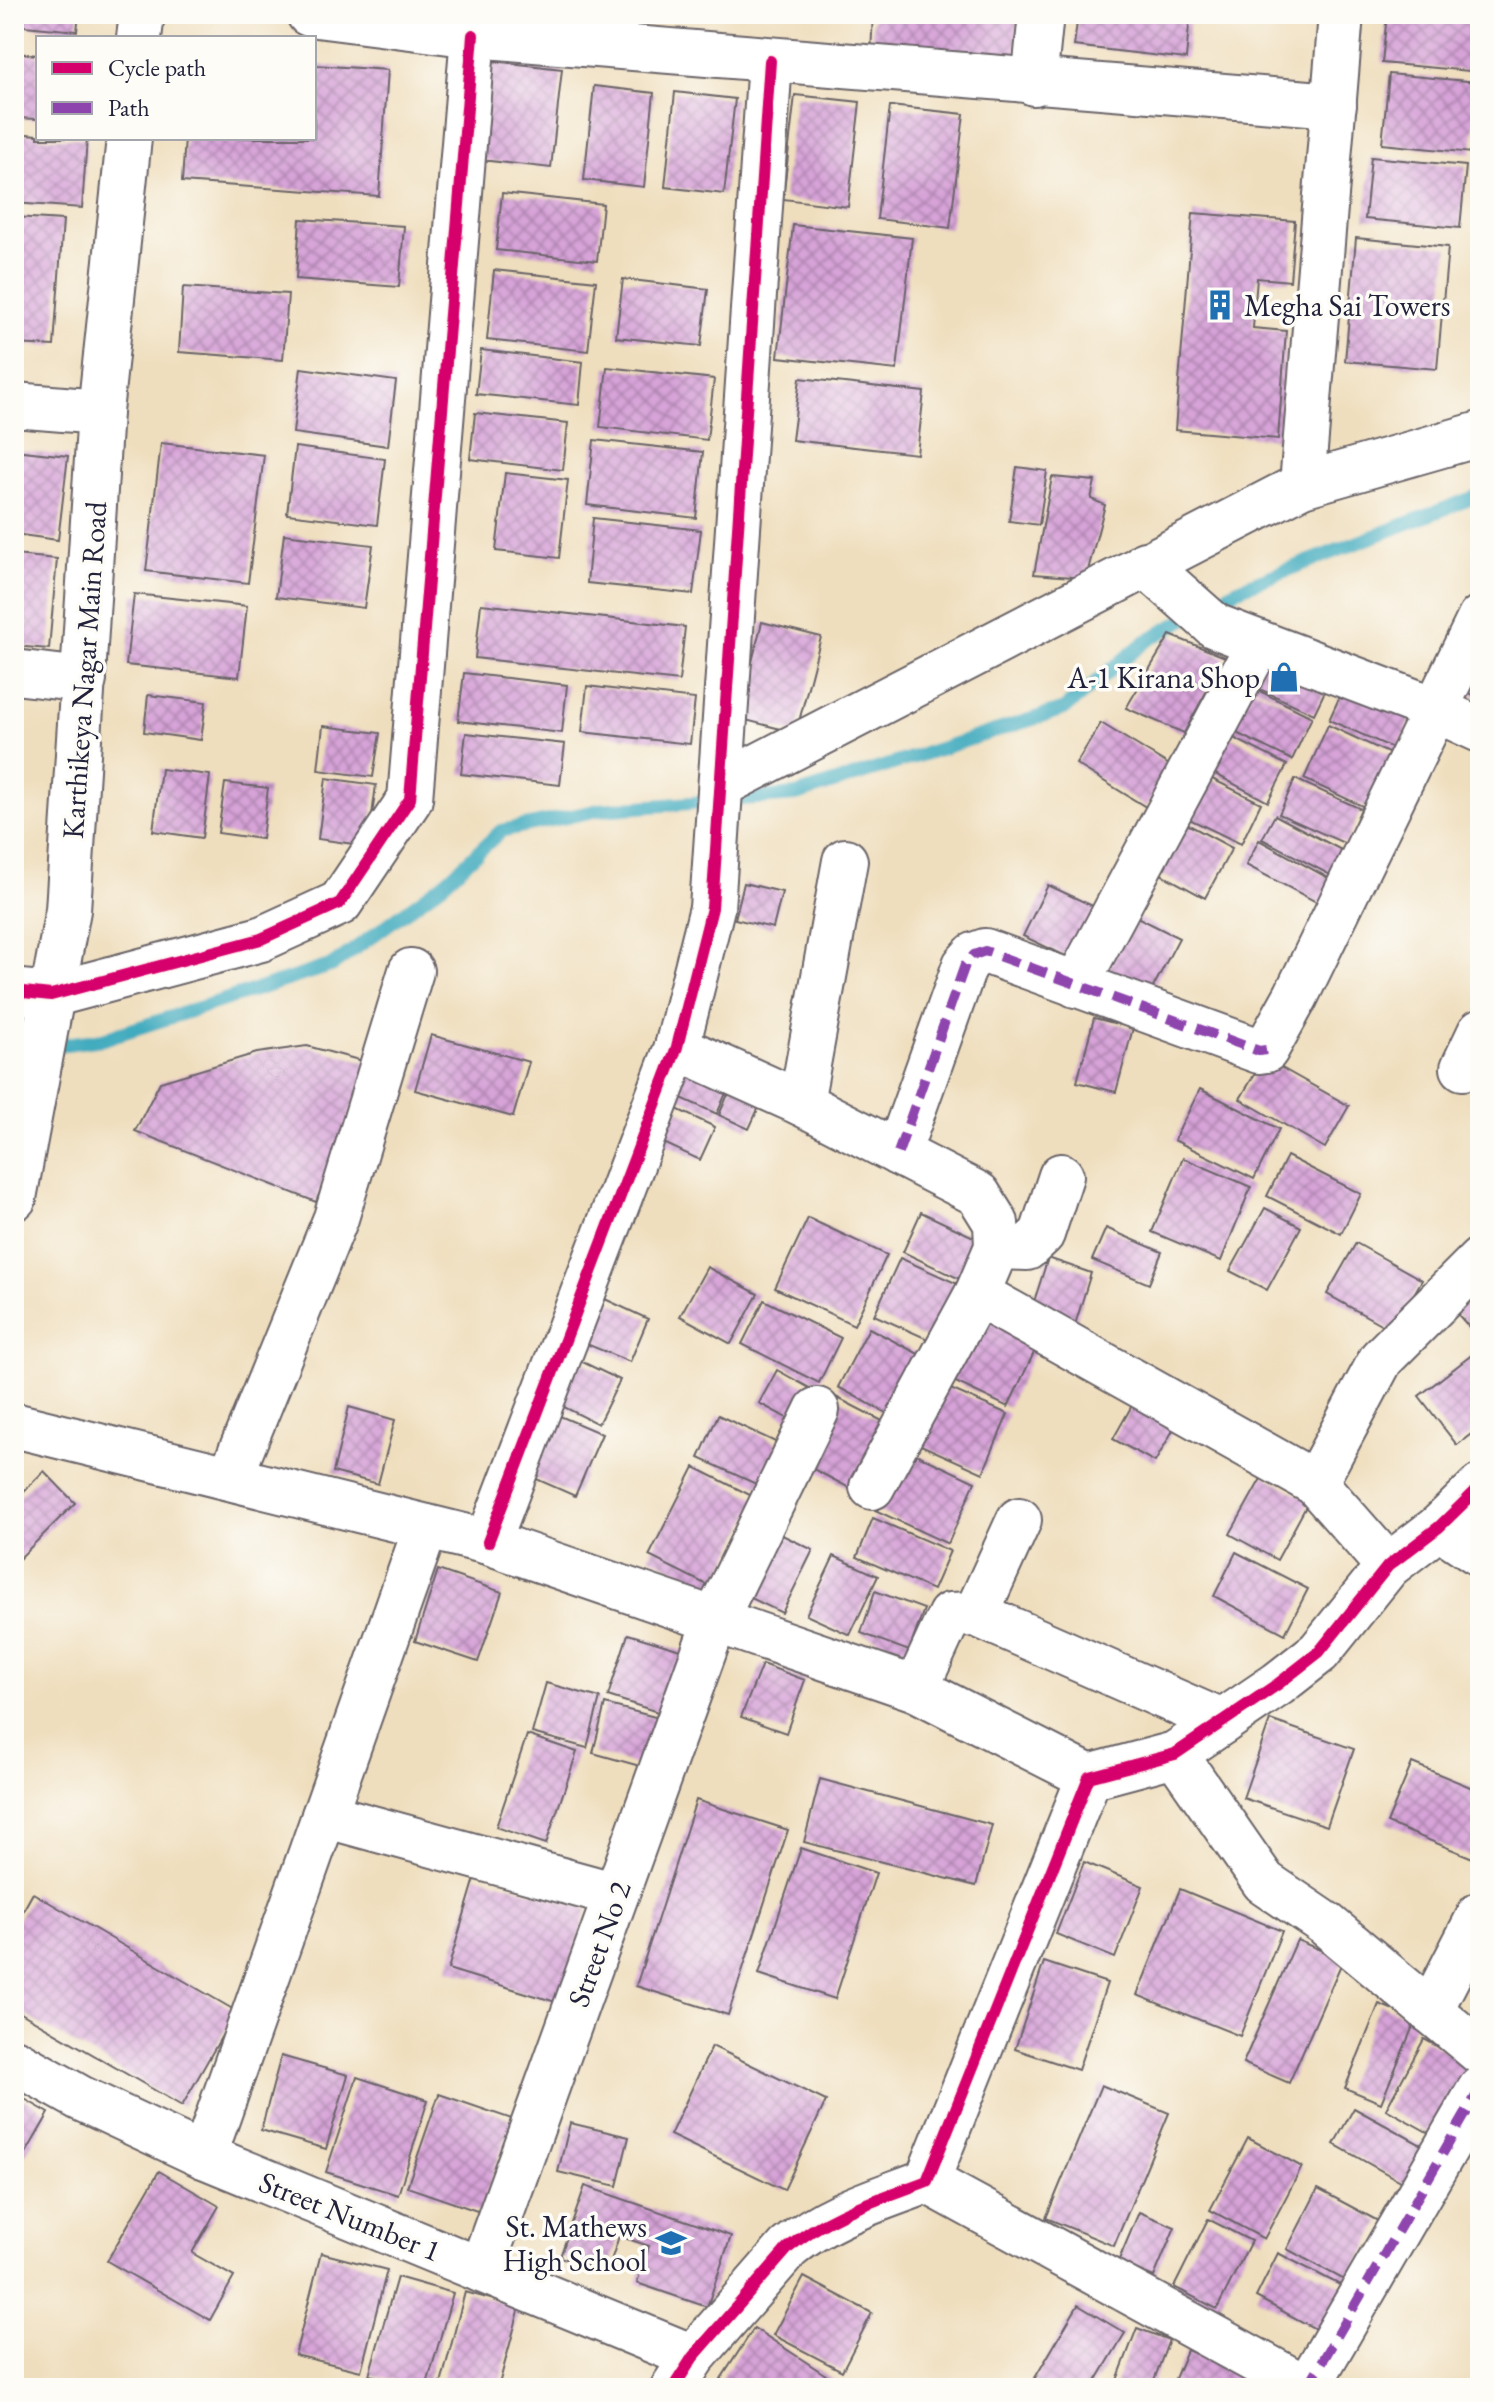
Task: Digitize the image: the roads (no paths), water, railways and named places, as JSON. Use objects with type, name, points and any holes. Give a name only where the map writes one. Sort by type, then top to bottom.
[{"type":"street","points":[[139,36],[142,14]]},
{"type":"street","points":[[309,14],[473,35],[1334,105]]},
{"type":"street","points":[[1034,83],[1041,14]]},
{"type":"street","points":[[1302,485],[1341,14]]},
{"type":"street","points":[[37,1004],[261,939],[340,903],[410,799],[473,35]]},
{"type":"street","points":[[488,1542],[677,1047],[712,908],[770,61]]},
{"type":"street","name":"Karthikeya Nagar Main Road","points":[[14,1198],[38,1068],[37,1004],[68,910],[100,412],[129,140]]},
{"type":"street","points":[[14,405],[100,412]]},
{"type":"street","points":[[721,785],[1302,485],[1480,434]]},
{"type":"street","points":[[1145,564],[1215,626],[1258,645],[1434,709],[1480,730]]},
{"type":"street","points":[[898,1153],[965,965],[974,955],[985,951],[1259,1051],[1266,1050],[1296,996],[1480,618]]},
{"type":"street","points":[[1076,985],[1258,645]]},
{"type":"street","points":[[14,672],[84,680]]},
{"type":"street","points":[[801,1103],[845,861]]},
{"type":"street","points":[[230,1478],[336,1218],[411,971]]},
{"type":"street","points":[[677,1047],[801,1103],[978,1194],[996,1223],[997,1247],[977,1294],[872,1487]]},
{"type":"street","points":[[997,1247],[1027,1248],[1042,1234],[1061,1176]]},
{"type":"street","points":[[1315,1483],[1381,1359],[1480,1260]]},
{"type":"street","points":[[977,1294],[1315,1483],[1388,1566]]},
{"type":"street","name":"Street No 2","points":[[481,2270],[716,1618],[817,1410]]},
{"type":"street","points":[[14,1425],[488,1542],[916,1689],[1089,1777],[1175,1754],[1319,1652],[1388,1566],[1439,1527],[1480,1487]]},
{"type":"street","points":[[976,1614],[1019,1520]]},
{"type":"street","points":[[204,2156],[426,1527]]},
{"type":"street","points":[[1439,1527],[1480,1554]]},
{"type":"street","points":[[916,1689],[950,1615],[976,1614],[1222,1722]]},
{"type":"street","points":[[1175,1754],[1264,1882],[1326,1924],[1480,2052]]},
{"type":"street","points":[[683,2373],[788,2248],[805,2233],[823,2221],[927,2181],[1089,1777]]},
{"type":"street","points":[[324,1815],[616,1895]]},
{"type":"street","points":[[1430,2011],[1480,1914]]},
{"type":"street","name":"Street Number 1","points":[[14,2061],[80,2098],[204,2156],[481,2270],[683,2373]]},
{"type":"street","points":[[927,2181],[1307,2388],[1480,2089]]},
{"type":"waterway","points":[[14,1051],[103,1039],[333,965],[443,884],[501,831],[599,810],[796,795],[1064,709],[1146,641],[1238,589],[1480,495]]},
{"type":"place","name":"Megha Sai Towers","points":[[1220,305]]},
{"type":"place","name":"A-1 Kirana Shop","points":[[1284,677]]},
{"type":"place","name":"St. Mathews High School","points":[[671,2243]]}]
